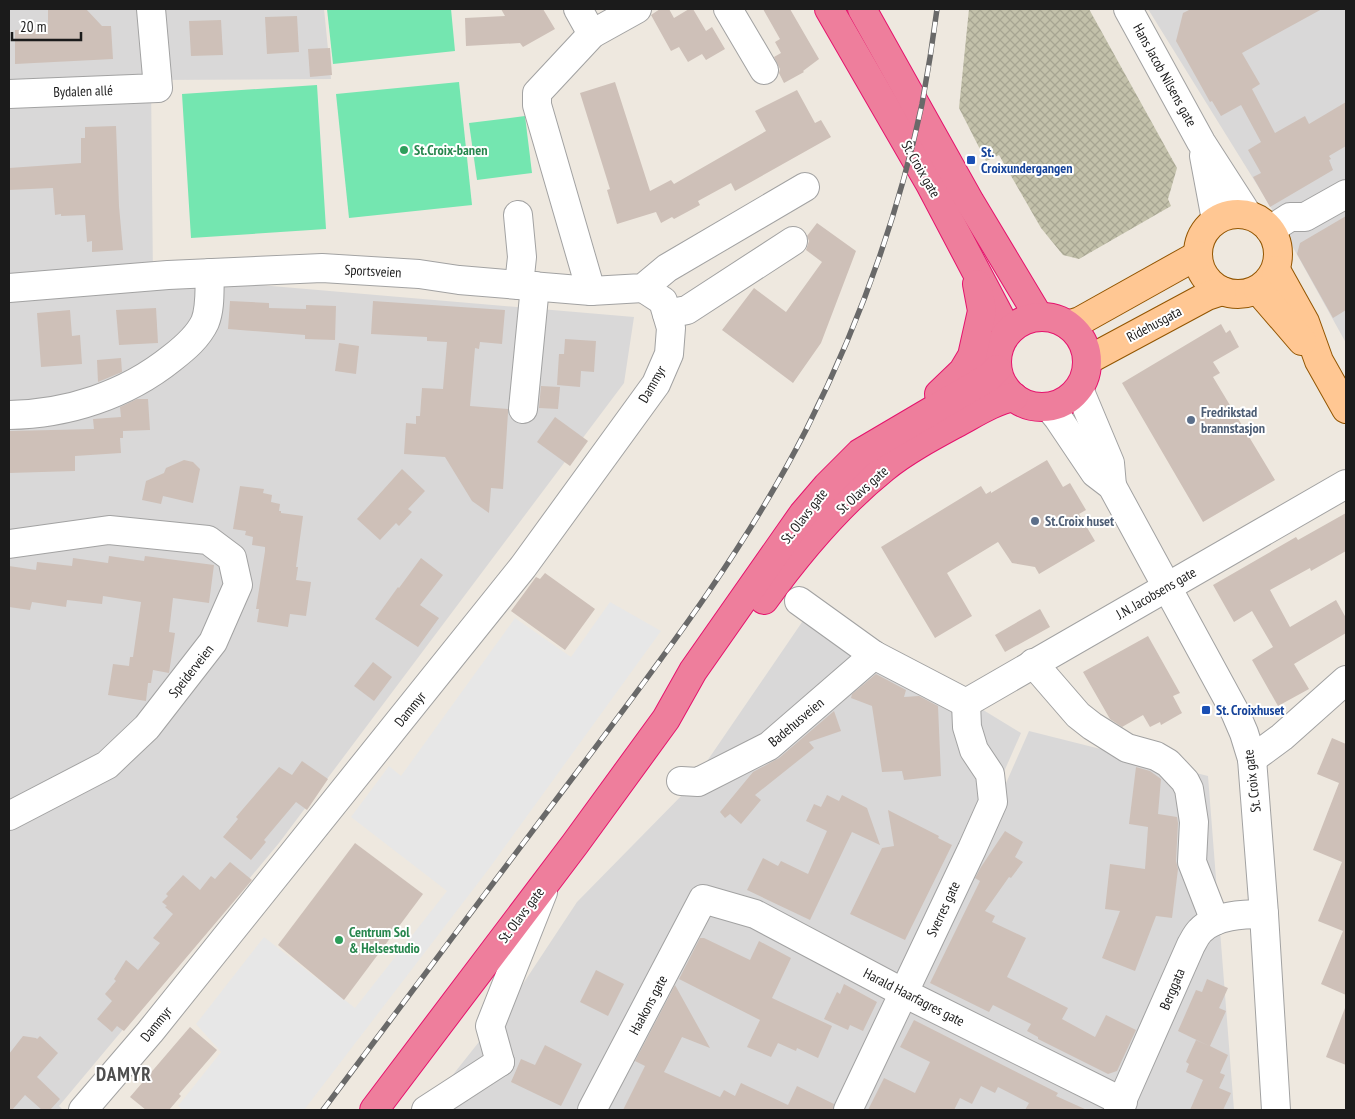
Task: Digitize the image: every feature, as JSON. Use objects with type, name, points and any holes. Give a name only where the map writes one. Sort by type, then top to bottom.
[{"type":"highway","name":"St. Croix gate","points":[[829,9],[930,184],[1008,332]]},
{"type":"highway","name":"St. Croix gate","points":[[862,9],[970,202],[1039,317]]},
{"type":"highway","points":[[912,422],[963,371],[972,356],[982,311],[974,268]]},
{"type":"highway","points":[[1039,317],[1054,318],[1068,324],[1082,340],[1088,360],[1086,375],[1079,389],[1065,401],[1049,407],[1030,406],[1014,397],[1003,384],[998,369],[999,349],[1008,332],[1022,322],[1039,317]]},
{"type":"highway","name":"St. Olavs gate","points":[[374,1110],[546,883],[666,719],[693,672],[803,514],[827,486],[860,453],[989,377],[998,369]]},
{"type":"highway","name":"St Olavs gate","points":[[746,625],[807,546],[840,508],[885,468],[937,434],[982,409],[1014,397]]},
{"type":"highway","name":"St. Olavs gate","points":[[666,719],[708,680],[746,625]]},
{"type":"main road","points":[[1232,214],[1248,215],[1260,220],[1270,230],[1276,239],[1279,249],[1279,260],[1267,280],[1240,295],[1222,291],[1212,286],[1204,277],[1198,256],[1200,242],[1206,230],[1216,220],[1232,214]]},
{"type":"main road","points":[[1068,324],[1080,321],[1198,256]]},
{"type":"main road","points":[[1267,280],[1305,322],[1319,361],[1346,409]]},
{"type":"main road","name":"Ridehusgata","points":[[1088,360],[1207,296],[1222,291]]},
{"type":"street","name":"Bydalen allé","points":[[9,94],[158,88],[151,9]]},
{"type":"street","points":[[578,9],[592,34]]},
{"type":"street","points":[[591,291],[537,105],[537,93],[592,34],[637,9]]},
{"type":"street","points":[[728,9],[764,70]]},
{"type":"street","name":"Hans Jacob Nilsens gate","points":[[1136,12],[1201,142],[1248,215]]},
{"type":"street","name":"Hans Jacob Nilsens gate","points":[[1201,142],[1216,220]]},
{"type":"street","points":[[643,288],[667,268],[805,187]]},
{"type":"street","points":[[1270,230],[1290,217],[1304,218],[1346,194]]},
{"type":"street","points":[[518,214],[527,285],[523,409]]},
{"type":"street","points":[[667,314],[687,310],[793,241]]},
{"type":"street","name":"Sportsveien","points":[[9,288],[168,274],[322,268],[419,274],[460,280],[591,291],[643,288]]},
{"type":"street","points":[[9,415],[34,415],[91,402],[152,374],[185,348],[205,323],[209,311],[210,272]]},
{"type":"street","name":"Dammyr","points":[[83,1110],[156,1024],[523,567],[656,384],[669,354],[670,328],[663,301],[643,288]]},
{"type":"street","name":"St. Croix gate","points":[[1079,389],[1110,463],[1112,486]]},
{"type":"street","name":"St. Croix gate","points":[[1049,407],[1095,473],[1112,486],[1235,712],[1244,733],[1252,759],[1276,1110]]},
{"type":"street","name":"J.N. Jacobsens gate","points":[[966,703],[1346,484]]},
{"type":"street","name":"Speiderveien","points":[[9,544],[109,530],[208,540],[232,558],[238,585],[213,642],[147,727],[107,765],[9,816]]},
{"type":"street","points":[[799,601],[874,655],[966,703]]},
{"type":"street","name":"Badehusveien","points":[[681,781],[698,782],[769,746],[874,655]]},
{"type":"street","points":[[1033,663],[1078,715],[1092,726],[1127,748],[1156,756],[1168,763],[1185,781],[1189,789],[1194,822],[1192,862],[1215,921]]},
{"type":"street","points":[[1252,759],[1282,737],[1346,680]]},
{"type":"street","name":"Sverres gate","points":[[848,1110],[993,802],[990,774],[974,750],[967,727],[966,703]]},
{"type":"street","points":[[426,1110],[507,1065],[490,1026],[546,883]]},
{"type":"street","name":"Harald Haarfagres gate","points":[[704,899],[755,914],[1121,1106]]},
{"type":"street","name":"Haakons gate","points":[[592,1110],[704,899]]},
{"type":"street","name":"Berggata","points":[[1121,1106],[1191,945],[1200,930],[1215,921],[1239,915],[1264,914]]},
{"type":"shaded area","points":[[9,9],[324,9],[331,79],[151,80],[153,280],[178,278],[634,317],[624,383],[279,843],[59,1106],[63,1110],[9,1110]]},
{"type":"shaded area","points":[[969,9],[1089,9],[1177,168],[1168,199],[1171,206],[1079,259],[1063,255],[1041,228],[999,155],[986,161],[959,108]]},
{"type":"shaded area","points":[[1148,9],[1346,9],[1346,343],[1269,204]]},
{"type":"shaded area","points":[[610,602],[661,631],[488,870],[304,1110],[183,1110],[178,1106],[221,1052],[196,1024],[264,937],[355,1008],[447,891],[351,817],[389,766],[401,776],[515,618],[571,657]]},
{"type":"shaded area","points":[[813,606],[1021,733],[906,995],[694,888],[588,1110],[425,1110],[513,999],[577,902],[688,789]]},
{"type":"shaded area","points":[[1029,731],[1208,776],[1234,1110],[590,1110],[698,896],[909,1003]]},
{"type":"green space","points":[[327,9],[451,9],[455,51],[333,64]]},
{"type":"green space","name":"St.Croix-banen","points":[[459,82],[472,205],[349,218],[336,94]]},
{"type":"green space","points":[[317,85],[326,229],[191,238],[182,94]]},
{"type":"green space","points":[[525,116],[532,173],[477,180],[469,123]]},
{"type":"building","points":[[48,9],[86,9],[102,26],[111,26],[113,59],[15,64],[15,30],[48,29]]},
{"type":"building","points":[[501,9],[543,9],[555,29],[523,47],[520,43],[466,46],[465,18],[505,16]]},
{"type":"building","points":[[660,9],[669,9],[674,18],[689,9],[693,9],[706,31],[712,27],[725,49],[706,60],[702,54],[688,62],[679,47],[671,51],[651,15]]},
{"type":"building","points":[[763,9],[790,9],[819,59],[804,72],[784,83],[774,57],[781,53],[775,42],[780,39]]},
{"type":"building","points":[[1191,9],[1322,9],[1242,53],[1260,84],[1252,89],[1275,133],[1305,116],[1309,124],[1346,102],[1346,146],[1329,156],[1333,170],[1270,207],[1253,177],[1261,173],[1248,150],[1261,142],[1241,105],[1221,116],[1212,101],[1210,102],[1176,41],[1183,13]]},
{"type":"building","points":[[297,16],[299,52],[267,54],[265,17]]},
{"type":"building","points":[[221,20],[223,55],[191,56],[189,21]]},
{"type":"building","points":[[330,48],[332,75],[310,77],[308,49]]},
{"type":"building","points":[[615,82],[650,191],[671,180],[674,184],[766,131],[755,111],[797,90],[815,123],[821,120],[831,137],[735,191],[731,183],[698,201],[700,205],[674,219],[672,217],[661,223],[656,212],[617,224],[607,190],[610,189],[580,93]]},
{"type":"building","points":[[116,126],[119,206],[123,250],[92,252],[92,241],[87,242],[85,215],[55,215],[53,188],[9,190],[9,168],[81,163],[81,138],[85,138],[85,127]]},
{"type":"building","points":[[1346,216],[1346,310],[1333,318],[1297,254],[1300,243]]},
{"type":"building","points":[[817,223],[856,251],[821,343],[793,383],[722,330],[754,288],[786,312],[822,262],[806,250],[809,241],[807,236]]},
{"type":"building","points":[[230,301],[269,303],[269,308],[306,309],[306,305],[336,306],[335,340],[305,339],[305,335],[228,329]]},
{"type":"building","points":[[373,301],[505,310],[502,344],[480,342],[479,349],[475,348],[470,406],[508,409],[503,489],[491,488],[489,513],[472,501],[445,457],[404,454],[406,423],[416,424],[416,416],[420,416],[422,388],[443,389],[447,342],[427,341],[427,337],[371,334]]},
{"type":"building","points":[[156,308],[158,343],[119,345],[116,310]]},
{"type":"building","points":[[70,310],[72,336],[80,335],[82,364],[41,367],[37,313]]},
{"type":"building","name":"Fredrikstad brannstasjon","points":[[1221,324],[1226,333],[1230,330],[1239,347],[1213,362],[1220,373],[1213,377],[1275,480],[1203,522],[1122,383]]},
{"type":"building","points":[[565,339],[596,341],[594,372],[581,371],[580,387],[557,385],[559,354],[564,354]]},
{"type":"building","points":[[339,343],[359,346],[356,374],[335,371]]},
{"type":"building","points":[[121,358],[122,372],[98,382],[97,360]]},
{"type":"building","points":[[541,386],[560,387],[558,409],[539,408]]},
{"type":"building","points":[[137,399],[148,399],[150,430],[123,431],[123,438],[120,438],[121,453],[75,456],[75,471],[9,473],[9,431],[94,429],[93,419],[121,417],[120,407]]},
{"type":"building","points":[[555,417],[588,441],[570,466],[537,442]]},
{"type":"building","points":[[184,460],[193,462],[200,469],[193,503],[163,496],[161,504],[142,500],[146,481],[164,473],[166,468]]},
{"type":"building","points":[[1047,460],[1063,487],[1070,483],[1086,510],[1079,514],[1095,541],[1039,574],[1035,567],[1012,563],[998,542],[947,573],[972,616],[935,638],[881,547],[981,486],[986,494],[991,491],[991,493]]},
{"type":"building","points":[[402,469],[425,491],[408,509],[412,512],[399,526],[396,523],[380,540],[357,519]]},
{"type":"building","points":[[240,486],[264,489],[263,493],[272,495],[271,502],[280,504],[279,511],[281,513],[303,516],[296,580],[311,582],[306,616],[290,614],[288,627],[257,622],[259,609],[256,609],[265,547],[252,545],[253,537],[245,535],[246,531],[233,529]]},
{"type":"building","points":[[1346,513],[1346,551],[1311,571],[1310,568],[1270,590],[1290,627],[1336,600],[1346,618],[1346,633],[1294,664],[1309,689],[1278,706],[1252,660],[1273,647],[1252,611],[1234,622],[1213,585],[1296,537],[1298,540]]},
{"type":"building","points":[[109,556],[144,561],[145,556],[214,565],[209,603],[173,598],[169,632],[175,633],[169,673],[153,670],[151,683],[148,683],[146,701],[108,695],[113,664],[129,666],[130,657],[133,657],[141,602],[103,596],[102,604],[67,600],[66,607],[32,602],[30,610],[9,607],[9,566],[36,570],[37,562],[72,566],[73,558],[108,563]]},
{"type":"building","points":[[421,558],[443,575],[420,605],[439,618],[418,647],[375,619]]},
{"type":"building","points":[[545,573],[595,609],[565,650],[511,611],[536,577],[540,579]]},
{"type":"building","points":[[1040,609],[1050,627],[1005,652],[995,635]]},
{"type":"building","points":[[1148,636],[1180,693],[1173,696],[1182,713],[1161,725],[1160,722],[1150,727],[1143,715],[1122,727],[1110,719],[1083,672]]},
{"type":"building","points":[[373,662],[392,677],[374,701],[354,686]]},
{"type":"building","points":[[876,674],[906,690],[904,697],[919,696],[938,706],[941,776],[904,780],[902,771],[882,772],[872,706],[851,698],[852,694]]},
{"type":"building","points":[[834,711],[841,731],[809,742],[814,748],[755,795],[761,800],[741,824],[730,814],[725,818],[720,812],[753,772],[779,758]]},
{"type":"building","points":[[1332,738],[1346,744],[1346,995],[1321,984],[1343,931],[1318,921],[1342,862],[1313,850],[1339,783],[1317,774]]},
{"type":"building","points":[[302,761],[328,779],[307,810],[296,802],[264,840],[266,842],[251,860],[223,837],[238,819],[236,817],[279,767],[292,775]]},
{"type":"building","points":[[1136,767],[1150,771],[1161,779],[1158,814],[1177,817],[1176,861],[1178,869],[1172,918],[1156,916],[1135,971],[1102,958],[1120,911],[1105,909],[1110,864],[1145,869],[1148,827],[1129,824]]},
{"type":"building","points":[[827,795],[839,801],[842,795],[867,808],[880,845],[852,832],[810,920],[747,890],[763,858],[778,866],[781,861],[808,874],[827,831],[806,821],[814,804],[821,807]]},
{"type":"building","points":[[888,810],[939,836],[938,838],[952,845],[905,940],[850,914],[882,848],[894,846]]},
{"type":"building","points":[[1005,831],[1023,842],[1015,857],[1023,862],[1011,878],[1009,877],[985,911],[995,916],[992,922],[1026,938],[1007,977],[1068,1008],[1062,1019],[1095,1037],[1106,1015],[1136,1030],[1117,1071],[1108,1074],[1038,1039],[1038,1037],[1027,1031],[1031,1024],[993,1005],[989,1012],[930,983],[980,881],[975,878]]},
{"type":"building","points":[[355,843],[423,894],[344,1000],[278,945]]},
{"type":"building","points":[[230,862],[252,880],[124,1031],[117,1026],[112,1032],[97,1019],[112,1001],[105,994],[116,981],[114,979],[126,960],[138,970],[160,943],[153,938],[173,914],[162,902],[168,896],[166,894],[183,875],[200,890],[211,876],[215,879]]},
{"type":"building","points":[[700,938],[704,938],[750,960],[759,941],[791,958],[772,998],[832,1026],[818,1058],[797,1048],[796,1051],[778,1043],[771,1057],[747,1047],[760,1020],[679,979]]},
{"type":"building","points":[[596,970],[624,984],[608,1016],[580,1002]]},
{"type":"building","points":[[1207,979],[1228,988],[1219,1008],[1226,1011],[1210,1046],[1228,1055],[1220,1073],[1225,1075],[1219,1088],[1231,1093],[1223,1110],[1190,1110],[1203,1080],[1186,1072],[1189,1064],[1186,1062],[1196,1040],[1209,1046],[1178,1031],[1196,990],[1202,992]]},
{"type":"building","points":[[844,984],[877,1002],[863,1031],[850,1025],[848,1030],[824,1019],[837,992],[840,994]]},
{"type":"building","points":[[675,985],[710,1048],[682,1037],[664,1072],[720,1097],[724,1090],[735,1096],[741,1083],[788,1105],[797,1086],[834,1104],[833,1110],[623,1110],[645,1066],[635,1061]]},
{"type":"building","points":[[1346,1008],[1346,1065],[1326,1057]]},
{"type":"building","points":[[914,1020],[1058,1093],[1056,1096],[1087,1110],[1025,1110],[1029,1103],[998,1087],[995,1093],[981,1086],[972,1104],[960,1098],[954,1110],[868,1110],[884,1078],[915,1093],[930,1062],[900,1047]]},
{"type":"building","points":[[190,1027],[217,1050],[179,1094],[181,1096],[169,1110],[146,1110],[130,1097]]},
{"type":"building","points":[[23,1036],[37,1039],[40,1036],[58,1053],[37,1077],[60,1099],[50,1110],[42,1110],[25,1095],[12,1110],[9,1110],[9,1054]]},
{"type":"building","points":[[545,1045],[582,1064],[561,1106],[511,1082],[521,1059],[535,1065]]},
{"type":"railway","points":[[323,1110],[698,608],[755,521],[781,476],[806,430],[843,352],[888,230],[901,188],[922,104],[937,9]]},
{"type":"place","name":"St.Croix-banen","points":[[404,150]]},
{"type":"place","name":"St. Croixundergangen","points":[[971,160]]},
{"type":"place","name":"Fredrikstad brannstasjon","points":[[1191,420]]},
{"type":"place","name":"St.Croix huset","points":[[1035,521]]},
{"type":"place","name":"St. Croixhuset","points":[[1206,710]]},
{"type":"place","name":"Centrum Sol & Helsestudio","points":[[339,940]]},
{"type":"district","name":"DAMYR","points":[[124,1074]]}]
